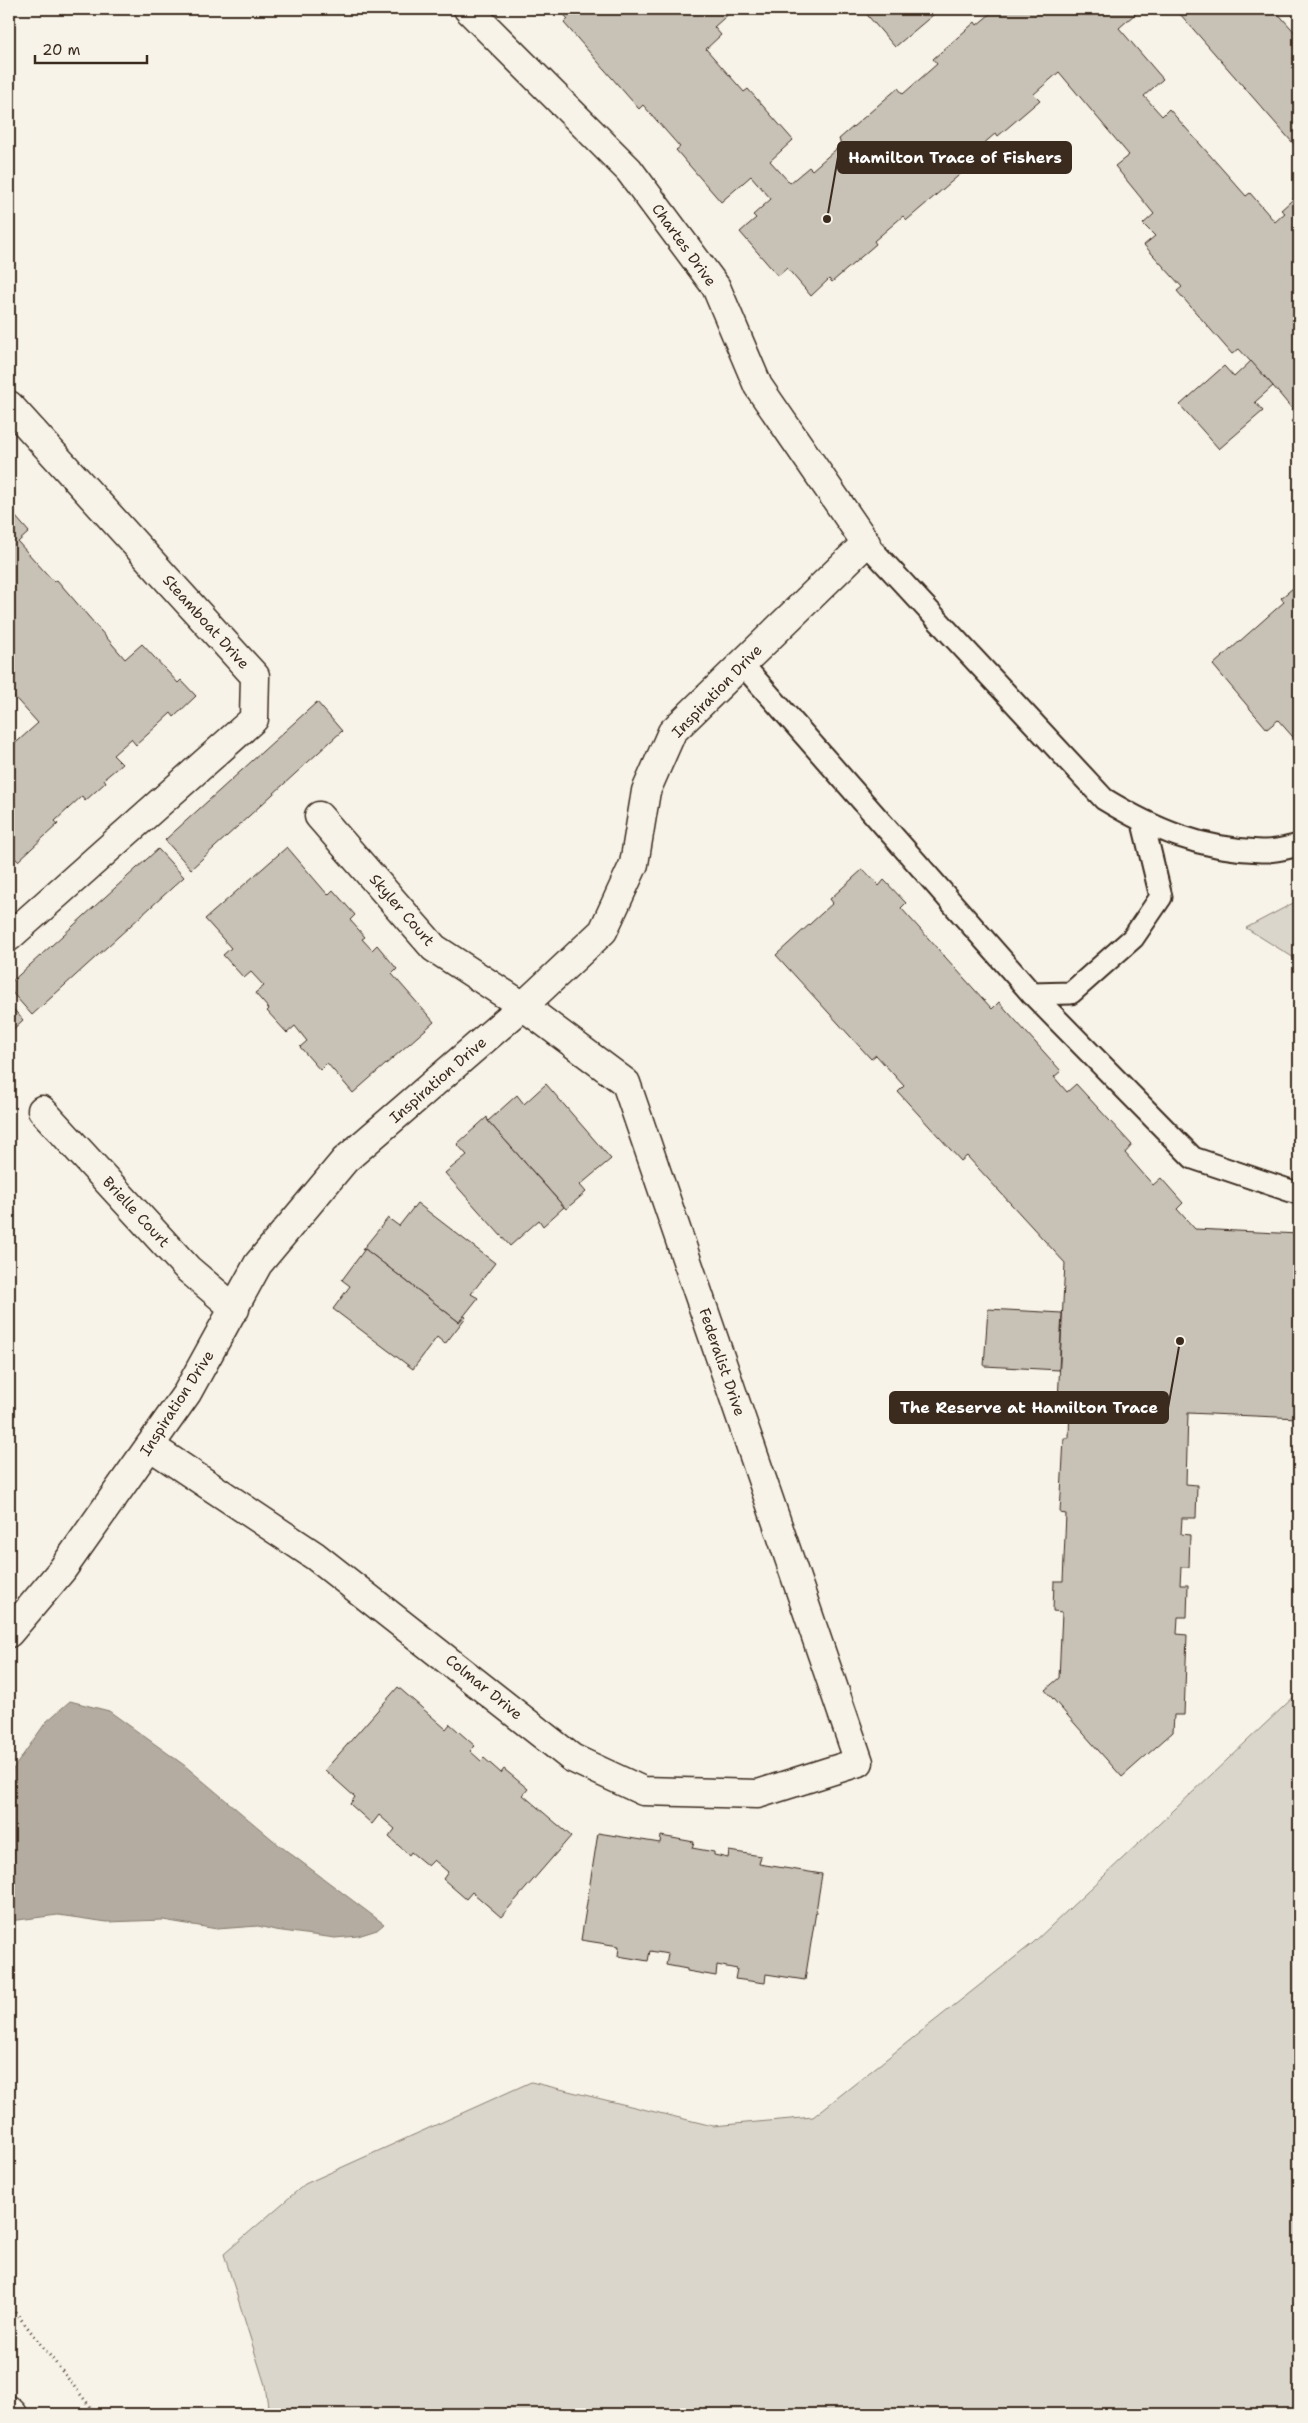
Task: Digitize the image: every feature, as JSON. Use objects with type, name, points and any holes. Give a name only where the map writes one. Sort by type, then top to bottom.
[{"type":"street","name":"Chartes Drive","points":[[468,9],[629,170],[716,287],[758,386],[866,543]]},
{"type":"street","name":"Steamboat Drive","points":[[9,405],[255,676],[254,720],[9,937]]},
{"type":"street","name":"Inspiration Drive","points":[[9,1633],[62,1570],[187,1393],[235,1309],[258,1264],[345,1160],[523,1006],[603,931],[634,864],[646,791],[672,732],[866,543]]},
{"type":"street","name":"Skyler Court","points":[[319,816],[434,948],[523,1006]]},
{"type":"street","name":"Federalist Drive","points":[[523,1006],[626,1083],[859,1762]]},
{"type":"street","name":"Brielle Court","points":[[42,1110],[188,1268],[235,1309]]},
{"type":"street","name":"Colmar Drive","points":[[150,1446],[315,1556],[572,1758],[643,1791],[758,1794],[859,1762]]},
{"type":"street","points":[[9,2410],[12,2414]]},
{"type":"lane","points":[[866,543],[1104,799],[1143,823],[1200,844],[1263,852],[1299,846]]},
{"type":"lane","points":[[742,664],[1032,994],[1193,1158],[1297,1193]]},
{"type":"lane","points":[[1032,994],[1071,993],[1133,938],[1161,897],[1143,823]]},
{"type":"path","points":[[9,2304],[96,2414]]},
{"type":"shaded area","points":[[1299,900],[1299,961],[1246,928]]},
{"type":"shaded area","points":[[1299,1692],[1299,2414],[269,2414],[265,2385],[224,2254],[305,2184],[531,2082],[713,2126],[813,2117],[1033,1943]]},
{"type":"shaded area","points":[[70,1701],[109,1711],[184,1765],[279,1845],[384,1924],[377,1930],[358,1936],[335,1938],[258,1926],[217,1929],[163,1920],[107,1922],[58,1915],[9,1921],[9,1775],[46,1722]]},
{"type":"building","points":[[559,9],[734,9],[714,27],[721,35],[706,49],[744,92],[748,89],[793,140],[770,161],[790,183],[809,167],[812,170],[841,145],[839,139],[898,88],[903,94],[937,64],[933,59],[975,22],[977,25],[996,9],[1131,9],[1135,14],[1119,28],[1163,79],[1144,96],[1162,116],[1169,109],[1246,196],[1250,193],[1275,222],[1285,213],[1281,210],[1299,194],[1299,431],[1291,421],[1298,416],[1273,386],[1239,349],[1232,354],[1177,291],[1182,287],[1144,245],[1155,236],[1143,224],[1154,214],[1115,166],[1129,155],[1059,72],[1034,94],[1040,100],[998,136],[996,133],[967,158],[972,164],[907,220],[903,216],[874,241],[876,244],[832,282],[829,279],[811,296],[787,268],[778,276],[740,232],[756,218],[753,215],[771,199],[751,176],[721,202],[676,150],[680,147],[643,105],[639,109],[564,23],[568,19]]},
{"type":"building","points":[[862,9],[940,9],[895,47]]},
{"type":"building","points":[[1185,9],[1274,9],[1299,37],[1299,150],[1180,14]]},
{"type":"building","points":[[1251,361],[1273,386],[1255,402],[1263,411],[1219,449],[1180,405],[1224,366],[1234,377]]},
{"type":"building","points":[[9,509],[29,532],[18,542],[54,582],[57,580],[125,659],[142,644],[178,683],[181,680],[196,696],[174,717],[171,713],[136,745],[131,739],[113,755],[122,764],[104,779],[106,782],[85,801],[82,796],[55,821],[58,824],[18,861],[11,854],[9,855],[9,749],[38,723],[9,691]]},
{"type":"building","points":[[1299,583],[1299,731],[1293,737],[1278,720],[1267,729],[1213,665],[1284,602],[1281,598]]},
{"type":"building","points":[[317,702],[342,731],[191,869],[165,840]]},
{"type":"building","points":[[287,847],[328,895],[333,890],[355,915],[350,920],[365,937],[362,939],[372,950],[377,945],[397,969],[392,974],[434,1022],[353,1093],[327,1063],[320,1070],[300,1047],[307,1041],[295,1026],[287,1033],[267,1011],[269,1009],[255,993],[264,986],[251,972],[244,978],[223,955],[231,948],[205,919]]},
{"type":"building","points":[[158,849],[184,877],[32,1015],[9,989],[9,984]]},
{"type":"building","points":[[863,869],[879,886],[884,880],[906,903],[901,908],[992,1009],[999,1002],[1061,1071],[1054,1077],[1067,1092],[1076,1084],[1132,1145],[1125,1153],[1153,1185],[1161,1178],[1183,1203],[1177,1209],[1195,1229],[1299,1234],[1299,1418],[1188,1413],[1186,1484],[1197,1485],[1196,1518],[1182,1518],[1181,1534],[1190,1535],[1189,1567],[1181,1567],[1180,1585],[1188,1585],[1187,1617],[1178,1617],[1177,1634],[1187,1635],[1184,1715],[1174,1715],[1173,1732],[1122,1777],[1045,1690],[1059,1678],[1062,1612],[1053,1611],[1054,1581],[1063,1581],[1066,1514],[1060,1513],[1064,1438],[1069,1438],[1070,1402],[1058,1401],[1065,1263],[967,1156],[961,1161],[898,1092],[904,1086],[876,1055],[871,1059],[776,955],[833,903],[830,899]]},
{"type":"building","points":[[9,1004],[23,1020],[9,1033]]},
{"type":"building","points":[[546,1084],[611,1159],[580,1185],[586,1192],[566,1209],[488,1121],[517,1095],[524,1104]]},
{"type":"building","points":[[487,1117],[488,1121],[564,1207],[543,1226],[539,1220],[510,1246],[445,1173],[467,1155],[457,1144]]},
{"type":"building","points":[[417,1203],[495,1263],[471,1294],[478,1298],[459,1322],[365,1249],[362,1250],[388,1218],[399,1226]]},
{"type":"building","points":[[365,1249],[459,1322],[464,1316],[466,1317],[445,1344],[437,1337],[413,1369],[333,1309],[350,1286],[342,1280]]},
{"type":"building","points":[[988,1309],[1062,1313],[1059,1370],[984,1366]]},
{"type":"building","points":[[398,1687],[446,1729],[450,1724],[475,1746],[470,1751],[481,1761],[484,1758],[501,1773],[504,1769],[528,1789],[523,1795],[571,1836],[501,1917],[472,1892],[466,1899],[443,1879],[448,1872],[434,1860],[428,1866],[411,1852],[409,1855],[389,1837],[395,1829],[379,1815],[372,1824],[350,1804],[355,1797],[325,1770]]},
{"type":"building","points":[[598,1833],[660,1843],[661,1836],[694,1842],[692,1848],[714,1852],[714,1855],[728,1858],[729,1851],[761,1856],[759,1864],[822,1874],[805,1980],[766,1974],[765,1983],[735,1979],[737,1969],[717,1965],[716,1976],[687,1971],[687,1969],[666,1965],[668,1954],[650,1951],[648,1961],[618,1956],[619,1946],[581,1940]]},
{"type":"place","name":"Hamilton Trace of Fishers","points":[[827,219]]},
{"type":"place","name":"The Reserve at Hamilton Trace","points":[[1180,1341]]}]
